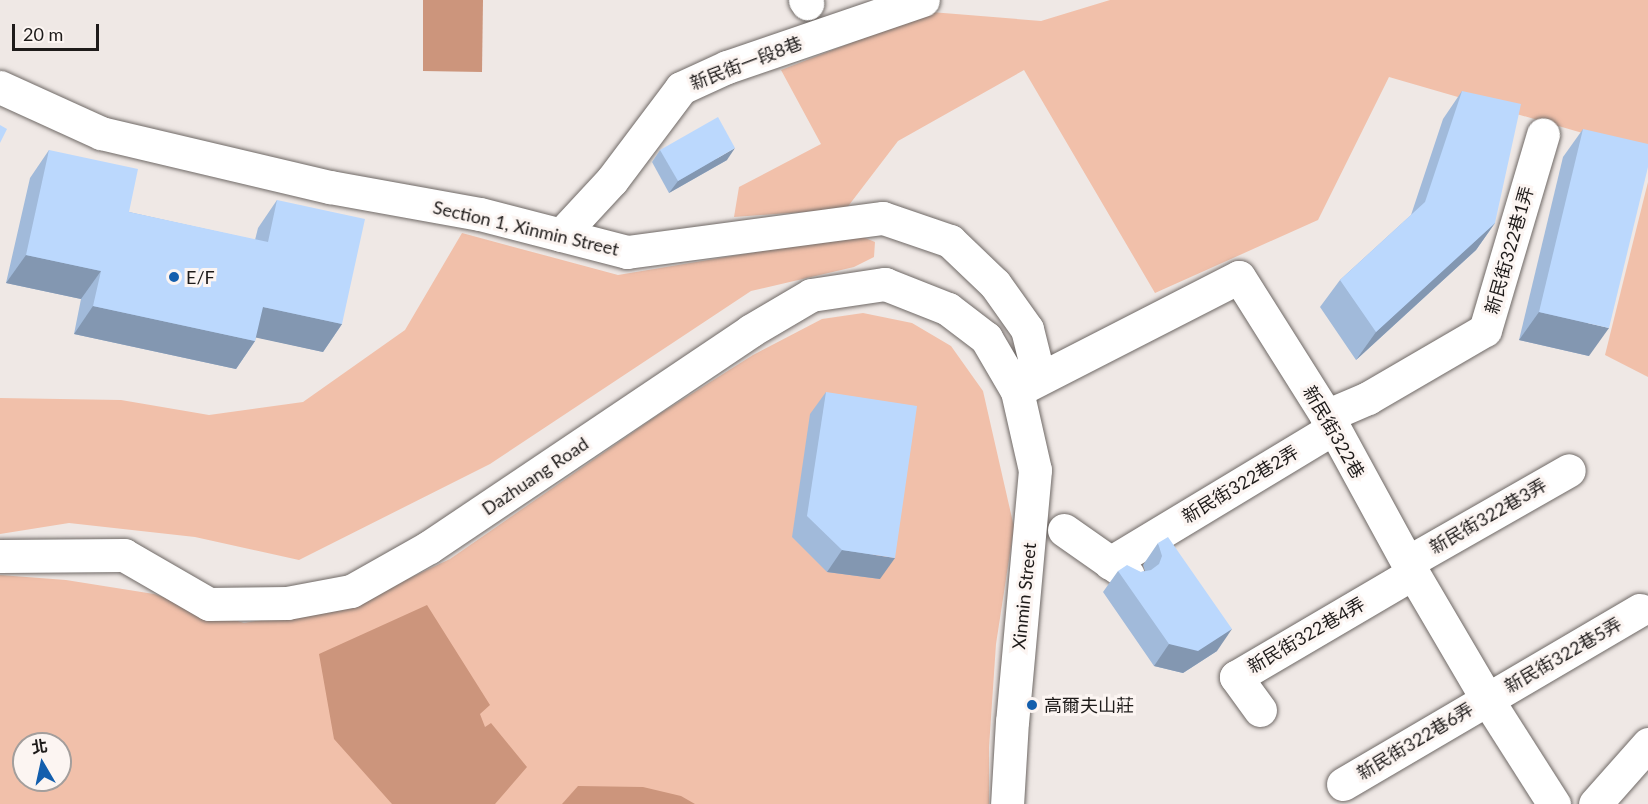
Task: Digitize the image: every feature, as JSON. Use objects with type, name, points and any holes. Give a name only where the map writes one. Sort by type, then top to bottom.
[{"type":"street","name":"新民街一段8巷","points":[[561,235],[612,180],[681,88],[727,67],[923,0]]},
{"type":"street","name":"Section 1, Xinmin Street","points":[[0,87],[101,133],[330,187],[480,214],[627,252],[882,218],[950,241],[995,284],[1027,329],[1035,362],[1017,391]]},
{"type":"street","name":"新民街322巷1弄","points":[[1330,422],[1485,330],[1543,134]]},
{"type":"street","name":"新民街322巷","points":[[1017,391],[1239,277],[1330,422],[1410,568],[1487,699],[1554,804]]},
{"type":"street","name":"Dazhuang Road","points":[[0,556],[124,555],[210,604],[287,603],[351,591],[429,547],[750,331],[811,295],[885,284],[948,309],[986,338],[1017,391]]},
{"type":"street","name":"Xinmin Street","points":[[1007,804],[1012,721],[1035,470],[1017,391]]},
{"type":"street","name":"新民街322巷2弄","points":[[1064,530],[1119,569],[1147,539],[1330,422]]},
{"type":"street","name":"新民街322巷3弄","points":[[1410,568],[1569,470]]},
{"type":"street","name":"新民街322巷4弄","points":[[1260,710],[1236,677],[1410,568]]},
{"type":"street","name":"新民街322巷5弄","points":[[1487,699],[1640,610]]},
{"type":"street","name":"新民街322巷6弄","points":[[1343,784],[1487,699]]},
{"type":"street","points":[[1595,804],[1648,744]]},
{"type":"shaded area","points":[[423,0],[483,0],[482,72],[423,71]]},
{"type":"shaded area","points":[[1110,0],[1648,0],[1648,152],[1389,77],[1318,220],[1155,293],[1024,70],[898,141],[846,209],[734,217],[739,187],[821,144],[781,70],[931,12],[1041,21]]},
{"type":"shaded area","points":[[1648,182],[1648,377],[1605,355]]},
{"type":"shaded area","points":[[462,233],[618,275],[858,235],[875,242],[874,257],[854,267],[751,291],[490,464],[299,560],[195,537],[69,523],[0,534],[0,398],[121,400],[209,415],[303,402],[405,330]]},
{"type":"shaded area","points":[[863,313],[912,323],[951,346],[983,391],[1014,527],[996,644],[989,747],[989,804],[0,804],[0,575],[66,580],[154,594],[244,623],[355,604],[450,559],[658,415],[753,355],[822,319]]},
{"type":"shaded area","points":[[427,605],[490,705],[480,714],[485,727],[491,723],[527,767],[495,804],[392,804],[334,739],[319,654]]},
{"type":"shaded area","points":[[578,786],[643,787],[681,796],[695,804],[562,804]]},
{"type":"building","points":[[1462,91],[1521,104],[1495,223],[1376,332],[1340,280],[1425,202]]},
{"type":"building","points":[[718,117],[735,148],[678,181],[660,150]]},
{"type":"building","points":[[0,125],[7,129],[0,143]]},
{"type":"building","points":[[1583,129],[1648,144],[1648,167],[1609,328],[1539,312]]},
{"type":"building","name":"E/F","points":[[49,150],[138,169],[129,212],[268,242],[277,200],[365,219],[342,324],[263,307],[255,341],[93,306],[101,271],[26,255]]},
{"type":"building","points":[[826,392],[917,406],[895,558],[842,550],[807,516]]},
{"type":"building","points":[[1168,537],[1232,629],[1198,651],[1169,644],[1118,571],[1127,565],[1141,572],[1151,570],[1159,564],[1162,556],[1158,543]]},
{"type":"place","name":"E/F","points":[[174,277]]},
{"type":"place","name":"高爾夫山莊","points":[[1032,705]]}]
